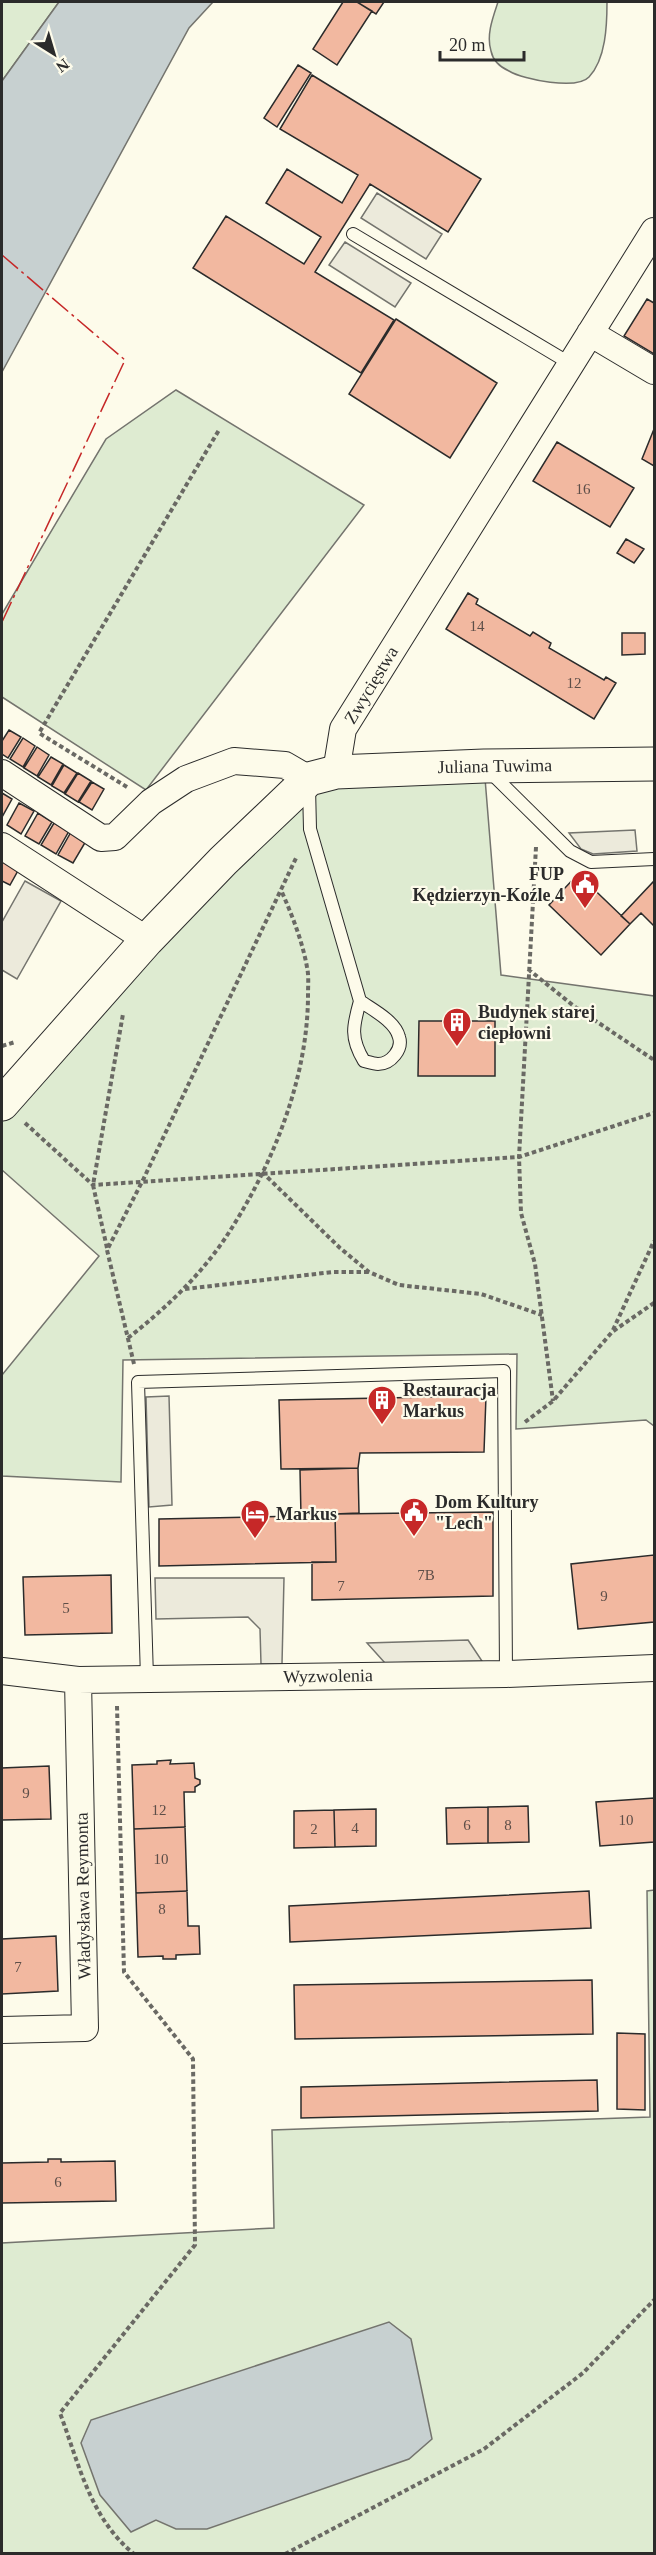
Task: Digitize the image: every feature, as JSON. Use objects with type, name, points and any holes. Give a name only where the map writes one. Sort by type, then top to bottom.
[{"type":"street","name":"Zwycięstwa","points":[[323,776],[344,729],[654,231]]},
{"type":"street","points":[[591,333],[654,372]]},
{"type":"street","points":[[2,774],[101,838],[115,837],[151,802],[186,779],[234,761],[285,765],[323,776]]},
{"type":"street","name":"Juliana Tuwima","points":[[323,776],[484,766],[654,764]]},
{"type":"street","points":[[2,1103],[147,940],[223,861],[323,776]]},
{"type":"street","points":[[2,846],[147,940]]},
{"type":"street","name":"Wyzwolenia","points":[[2,1671],[78,1680],[506,1674],[654,1668]]},
{"type":"street","name":"Władysława Reymonta","points":[[2,2030],[85,2028],[78,1680]]},
{"type":"lane","points":[[353,234],[571,364]]},
{"type":"lane","points":[[484,766],[538,822],[570,851],[591,862],[654,859]]},
{"type":"lane","points":[[323,776],[310,829],[360,1001],[354,1024],[355,1046],[364,1061],[378,1064],[391,1060],[399,1049],[399,1037],[387,1020],[360,1001]]},
{"type":"lane","points":[[147,1678],[138,1382],[504,1371],[506,1674]]},
{"type":"path","points":[[151,802],[39,733],[219,430]]},
{"type":"path","points":[[538,822],[519,1157],[521,1213],[535,1264],[553,1401]]},
{"type":"path","points":[[107,1250],[143,1180],[310,829]]},
{"type":"path","points":[[128,1338],[184,1289],[225,1238],[262,1172],[288,1109],[301,1063],[308,1018],[308,969],[298,930],[281,889]]},
{"type":"path","points":[[528,968],[575,1007],[654,1060]]},
{"type":"path","points":[[112,979],[123,1014],[93,1185],[138,1382]]},
{"type":"path","points":[[2,1103],[93,1185],[262,1172],[519,1157],[654,1113]]},
{"type":"path","points":[[262,1172],[340,1248],[369,1272],[399,1285],[481,1293],[542,1315]]},
{"type":"path","points":[[612,1332],[654,1241]]},
{"type":"path","points":[[184,1289],[333,1272],[369,1272]]},
{"type":"path","points":[[505,1436],[553,1401],[612,1332],[654,1303]]},
{"type":"path","points":[[116,1678],[124,1972],[193,2059],[195,2245],[60,2413],[95,2507],[117,2539],[134,2553]]},
{"type":"path","points":[[285,2553],[484,2449],[583,2373],[654,2301]]},
{"type":"green space","points":[[2,2],[59,2],[2,81]]},
{"type":"green space","points":[[498,2],[607,2],[606,31],[595,70],[583,81],[562,83],[526,78],[500,66],[492,55],[489,39]]},
{"type":"green space","points":[[176,390],[364,505],[146,790],[2,697],[2,614],[106,439]]},
{"type":"green space","points":[[484,766],[501,975],[654,996],[654,1426],[646,1420],[516,1429],[517,1354],[123,1360],[121,1482],[2,1476],[2,1375],[99,1256],[2,1170],[2,1104],[309,779]]},
{"type":"green space","points":[[654,1890],[654,2553],[2,2554],[2,2243],[274,2228],[272,2130],[650,2117],[647,1891]]},
{"type":"shaded area","points":[[59,2],[213,2],[189,28],[2,372],[2,81]]},
{"type":"shaded area","points":[[377,193],[442,234],[426,259],[361,218]]},
{"type":"shaded area","points":[[345,242],[411,283],[395,307],[329,265]]},
{"type":"shaded area","points":[[635,830],[637,851],[593,854],[581,849],[569,833]]},
{"type":"shaded area","points":[[25,881],[61,901],[17,979],[2,970],[2,922]]},
{"type":"shaded area","points":[[169,1396],[172,1505],[149,1507],[146,1397]]},
{"type":"shaded area","points":[[155,1578],[284,1578],[282,1664],[261,1664],[260,1629],[248,1617],[156,1619]]},
{"type":"shaded area","points":[[468,1640],[482,1661],[385,1663],[367,1643]]},
{"type":"shaded area","points":[[389,2322],[411,2339],[432,2439],[409,2459],[207,2529],[176,2529],[156,2520],[131,2532],[100,2495],[81,2443],[91,2420]]},
{"type":"building","points":[[343,2],[357,2],[372,11],[337,65],[313,49]]},
{"type":"building","points":[[357,2],[384,2],[376,14]]},
{"type":"building","points":[[298,65],[311,73],[277,127],[264,118]]},
{"type":"building","points":[[312,75],[481,179],[448,232],[370,184],[315,272],[394,320],[361,373],[193,268],[226,216],[304,264],[321,237],[266,203],[287,169],[342,203],[358,175],[280,129]]},
{"type":"building","points":[[647,299],[654,303],[654,354],[624,336]]},
{"type":"building","points":[[396,319],[497,383],[450,458],[349,394]]},
{"type":"building","points":[[654,429],[654,466],[642,459]]},
{"type":"building","points":[[557,442],[634,488],[610,527],[533,481]]},
{"type":"building","points":[[626,539],[644,549],[634,563],[617,553]]},
{"type":"building","points":[[468,593],[478,599],[476,604],[530,636],[533,632],[551,643],[549,648],[604,680],[606,677],[616,683],[594,719],[446,629]]},
{"type":"building","points":[[622,633],[645,633],[645,654],[622,655]]},
{"type":"building","points":[[9,730],[21,737],[8,758],[2,754],[2,741]]},
{"type":"building","points":[[23,738],[35,746],[23,767],[10,759]]},
{"type":"building","points":[[37,747],[49,755],[37,776],[24,768]]},
{"type":"building","points":[[51,757],[63,764],[51,785],[38,777]]},
{"type":"building","points":[[64,765],[77,773],[64,793],[52,786]]},
{"type":"building","points":[[78,773],[91,781],[78,802],[65,794]]},
{"type":"building","points":[[92,782],[104,789],[92,810],[79,802]]},
{"type":"building","points":[[2,793],[12,799],[2,817]]},
{"type":"building","points":[[19,803],[34,811],[21,834],[7,825]]},
{"type":"building","points":[[38,813],[52,822],[39,844],[25,836]]},
{"type":"building","points":[[54,823],[69,831],[56,854],[41,845]]},
{"type":"building","points":[[71,832],[86,841],[73,863],[58,855]]},
{"type":"building","points":[[2,858],[20,867],[10,885],[2,881]]},
{"type":"building","name":"FUP Kędzierzyn-Koźle 4","points":[[578,874],[630,924],[601,955],[549,905]]},
{"type":"building","points":[[654,881],[654,926],[641,913],[630,924],[621,916]]},
{"type":"building","name":"Budynek starej ciepłowni","points":[[419,1021],[495,1021],[495,1076],[418,1076]]},
{"type":"building","name":"Restauracja Markus","points":[[486,1396],[484,1452],[360,1453],[358,1468],[281,1469],[279,1400]]},
{"type":"building","points":[[358,1468],[359,1513],[335,1514],[336,1562],[159,1566],[159,1519],[301,1516],[300,1470]]},
{"type":"building","name":"Dom Kultury \"Lech\"","points":[[493,1512],[493,1596],[312,1600],[312,1562],[336,1562],[335,1514]]},
{"type":"building","points":[[654,1555],[654,1622],[578,1629],[571,1564]]},
{"type":"building","points":[[111,1575],[112,1633],[25,1635],[23,1577]]},
{"type":"building","points":[[171,1760],[170,1764],[194,1763],[195,1778],[200,1780],[200,1784],[195,1787],[195,1792],[184,1792],[185,1827],[134,1829],[132,1765],[157,1764],[157,1761]]},
{"type":"building","points":[[49,1766],[51,1819],[2,1820],[2,1768]]},
{"type":"building","points":[[654,1798],[654,1842],[600,1846],[596,1802]]},
{"type":"building","points":[[528,1806],[529,1842],[488,1843],[488,1807]]},
{"type":"building","points":[[488,1807],[488,1843],[447,1844],[446,1808]]},
{"type":"building","points":[[376,1809],[376,1846],[335,1847],[334,1810]]},
{"type":"building","points":[[334,1810],[335,1847],[294,1848],[294,1811]]},
{"type":"building","points":[[185,1827],[187,1891],[136,1893],[134,1829]]},
{"type":"building","points":[[187,1891],[188,1926],[199,1926],[200,1954],[176,1955],[176,1959],[163,1959],[163,1956],[138,1957],[136,1893]]},
{"type":"building","points":[[589,1891],[591,1928],[290,1942],[289,1906]]},
{"type":"building","points":[[56,1936],[58,1991],[2,1994],[2,1939]]},
{"type":"building","points":[[592,1980],[593,2034],[295,2039],[294,1985]]},
{"type":"building","points":[[617,2033],[645,2034],[645,2110],[617,2109]]},
{"type":"building","points":[[597,2080],[598,2111],[301,2118],[301,2087]]},
{"type":"building","points":[[48,2159],[61,2159],[61,2162],[115,2161],[116,2201],[2,2203],[2,2163],[48,2162]]},
{"type":"power","points":[[2,255],[125,360],[2,622]]},
{"type":"place","name":"FUP Kędzierzyn-Koźle 4","points":[[585,910]]},
{"type":"place","name":"Budynek starej ciepłowni","points":[[457,1048]]},
{"type":"place","name":"Restauracja Markus","points":[[382,1426]]},
{"type":"place","name":"Dom Kultury \"Lech\"","points":[[414,1538]]},
{"type":"place","name":"Markus","points":[[255,1540]]}]
